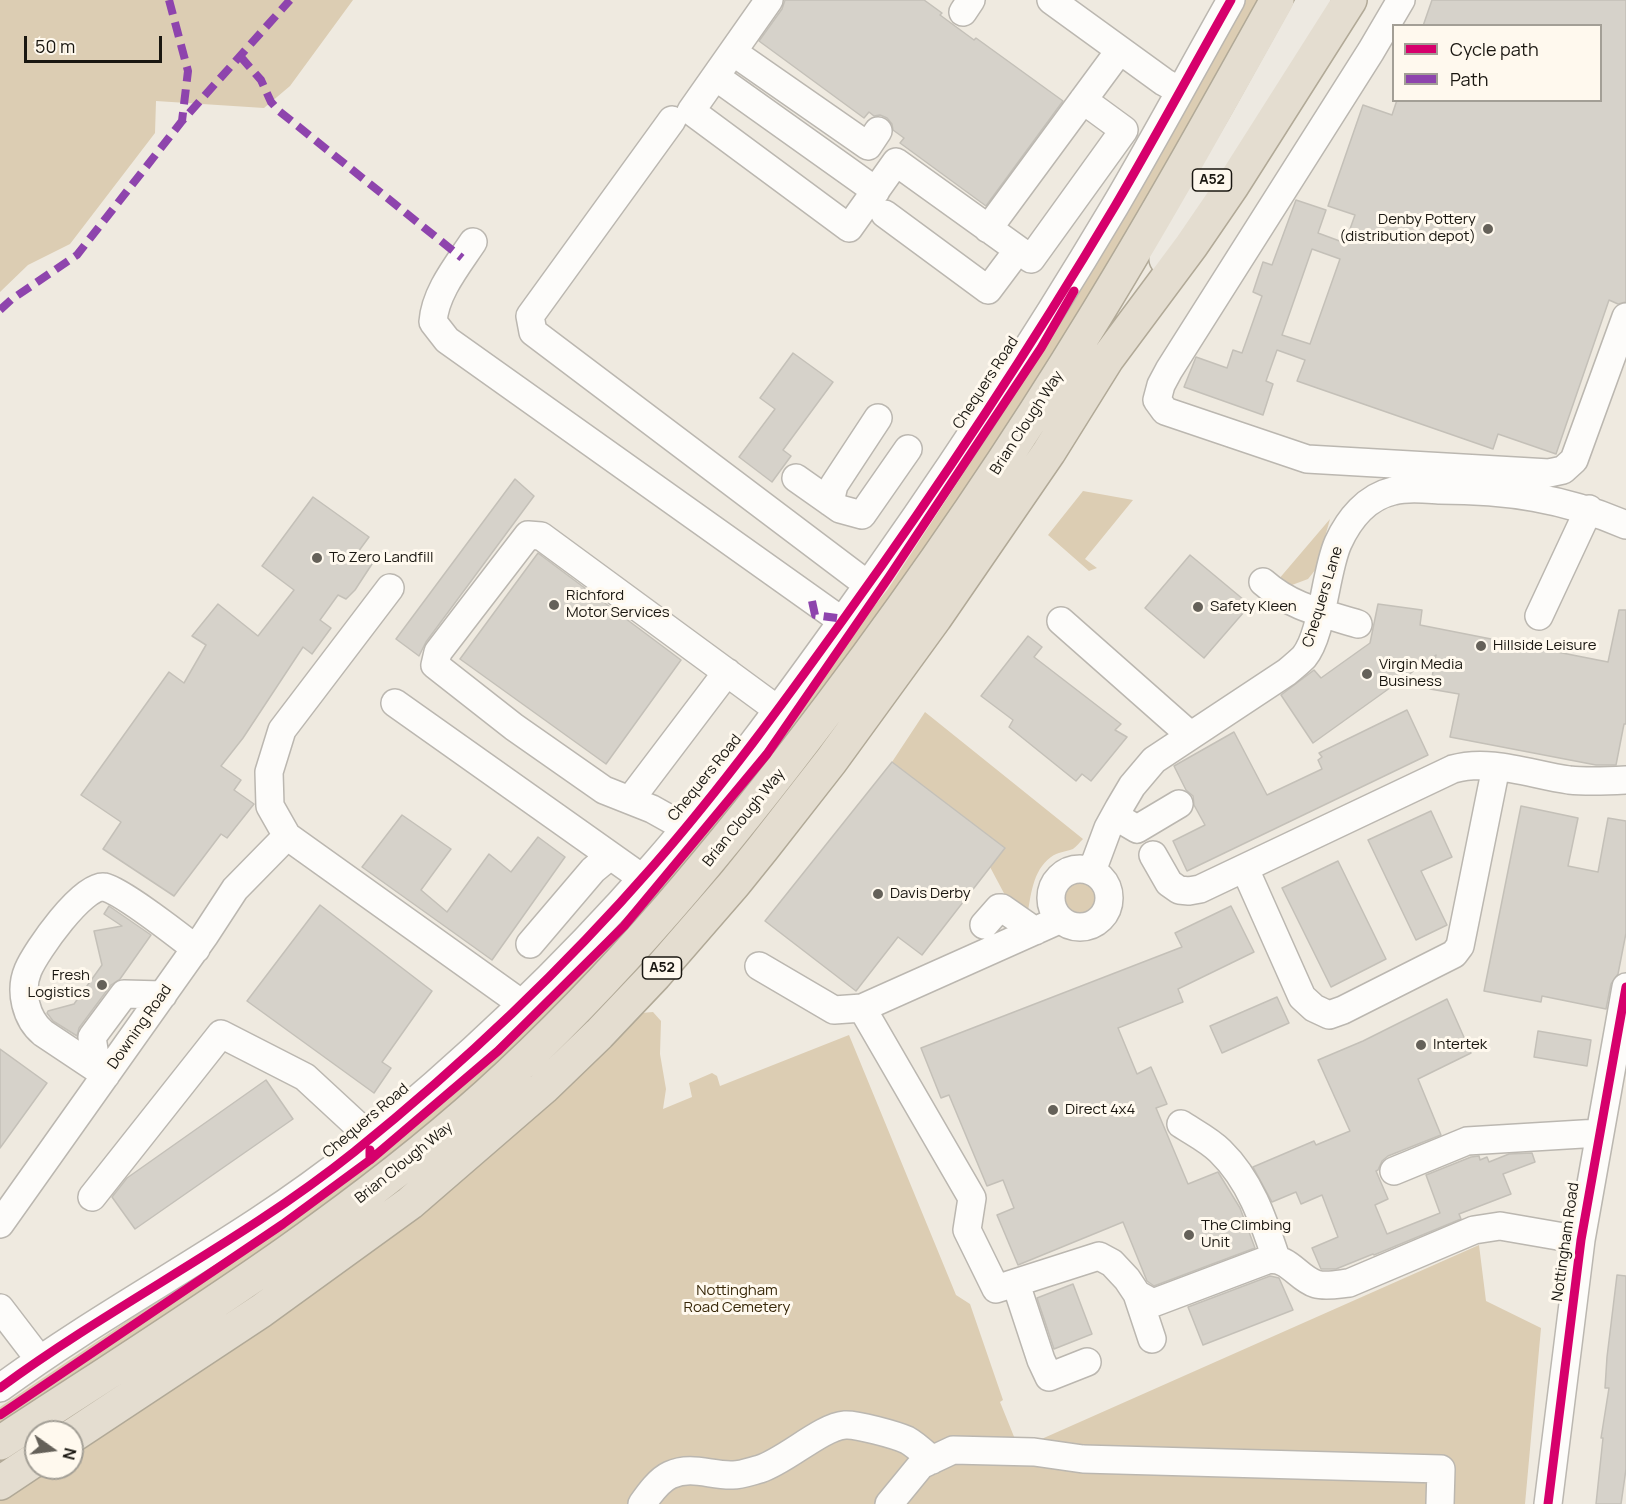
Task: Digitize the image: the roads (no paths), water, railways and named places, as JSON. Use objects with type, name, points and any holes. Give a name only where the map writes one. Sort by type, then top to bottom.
[{"type":"highway","name":"Brian Clough Way","points":[[0,1443],[248,1280],[374,1189],[484,1097],[536,1049],[590,997],[661,919],[788,763],[984,491],[1093,320],[1139,243],[1277,0]]},
{"type":"highway","points":[[1107,359],[1203,229],[1350,0]]},
{"type":"highway","name":"A52","points":[[84,1428],[269,1305],[410,1203],[543,1088],[607,1026],[734,884],[831,761],[992,536],[1049,452],[1107,359]]},
{"type":"highway","points":[[0,1483],[24,1467]]},
{"type":"main road","name":"A52","points":[[1107,359],[1245,124],[1314,0]]},
{"type":"street","points":[[769,0],[691,111],[849,228],[880,202],[896,162],[1031,259],[1124,130],[1083,100]]},
{"type":"street","points":[[1051,0],[1164,82],[1180,91]]},
{"type":"street","name":"Chequers Road","points":[[0,1388],[39,1359],[279,1206],[371,1138],[453,1068],[522,1004],[572,955],[642,878],[686,828],[778,710],[930,497],[1114,207],[1231,0]]},
{"type":"street","points":[[1401,0],[1169,370],[1161,385],[1157,400],[1165,411],[1307,459],[1550,473],[1563,470],[1574,460],[1626,317]]},
{"type":"street","points":[[988,229],[1120,50]]},
{"type":"street","points":[[733,52],[868,146],[878,131]]},
{"type":"street","points":[[716,77],[880,202],[988,290],[1018,250]]},
{"type":"street","points":[[672,120],[530,316],[533,332],[868,585]]},
{"type":"street","points":[[473,242],[434,308],[433,322],[447,340],[842,621]]},
{"type":"street","points":[[814,544],[835,506],[834,485],[878,418]]},
{"type":"street","points":[[796,478],[835,506],[862,515],[908,449]]},
{"type":"street","name":"Chequers Lane","points":[[1092,871],[1108,828],[1144,770],[1167,750],[1287,672],[1304,656],[1309,649],[1335,553],[1344,531],[1359,510],[1386,493],[1411,489],[1519,493],[1589,509],[1626,525]]},
{"type":"street","points":[[1539,616],[1589,509]]},
{"type":"street","points":[[686,828],[652,809],[604,790],[514,727],[435,665],[438,652],[528,535],[541,536],[778,710]]},
{"type":"street","points":[[1263,582],[1279,596],[1298,605],[1358,624]]},
{"type":"street","points":[[390,588],[282,730],[269,771],[270,806],[287,836],[522,1004]]},
{"type":"street","points":[[1061,621],[1190,735]]},
{"type":"street","points":[[630,800],[727,672]]},
{"type":"street","points":[[395,703],[642,878]]},
{"type":"street","points":[[1153,855],[1169,883],[1179,890],[1189,891],[1200,889],[1245,869],[1453,769],[1468,765],[1497,767],[1572,780],[1626,780]]},
{"type":"street","points":[[1245,869],[1302,997],[1314,1008],[1329,1015],[1343,1010],[1454,954],[1461,946],[1497,767]]},
{"type":"street","points":[[1115,816],[1137,829],[1179,804]]},
{"type":"street","name":"Downing Road","points":[[0,1224],[101,1072],[163,995],[235,889],[287,836]]},
{"type":"street","points":[[530,944],[593,870],[610,856]]},
{"type":"street","points":[[1074,869],[1092,871],[1106,883],[1109,892],[1109,901],[1102,918],[1095,924],[1077,927],[1068,925],[1059,920],[1051,904],[1053,885],[1065,872],[1074,869]]},
{"type":"street","points":[[101,1072],[43,1033],[35,1026],[28,1013],[24,996],[27,971],[51,930],[88,892],[98,887],[106,888],[129,901],[196,948]]},
{"type":"street","points":[[984,925],[999,908],[1002,908],[1035,931]]},
{"type":"street","points":[[759,966],[834,1010],[862,1008],[1059,920]]},
{"type":"street","name":"Nottingham Road","points":[[1548,1504],[1581,1240],[1624,1001]]},
{"type":"street","points":[[862,1008],[972,1198],[967,1230],[996,1289],[1099,1256],[1112,1263],[1127,1278],[1147,1314],[1276,1258]]},
{"type":"street","points":[[92,1197],[221,1034],[305,1077],[371,1138]]},
{"type":"street","points":[[1181,1124],[1219,1149],[1244,1179],[1263,1219],[1276,1258],[1315,1284],[1332,1285],[1349,1282],[1474,1230],[1500,1226],[1581,1240]]},
{"type":"street","points":[[1394,1171],[1467,1141],[1599,1133]]},
{"type":"street","points":[[1016,1284],[1041,1360],[1049,1377],[1087,1362]]},
{"type":"street","points":[[0,1308],[39,1359]]},
{"type":"street","points":[[642,1504],[652,1490],[669,1475],[684,1470],[699,1470],[733,1475],[760,1469],[783,1459],[827,1431],[845,1425],[863,1427],[907,1440],[932,1460]]},
{"type":"street","points":[[889,1504],[921,1465],[954,1450],[1034,1452],[1083,1459],[1441,1469],[1440,1504]]},
{"type":"place","name":"Denby Pottery (distribution depot)","points":[[1488,229]]},
{"type":"place","name":"To Zero Landfill","points":[[317,558]]},
{"type":"place","name":"Richford Motor Services","points":[[554,605]]},
{"type":"place","name":"Safety Kleen","points":[[1198,607]]},
{"type":"place","name":"Hillside Leisure","points":[[1481,646]]},
{"type":"place","name":"Virgin Media Business","points":[[1367,674]]},
{"type":"place","name":"Davis Derby","points":[[878,894]]},
{"type":"place","name":"Fresh Logistics","points":[[102,985]]},
{"type":"place","name":"Intertek","points":[[1421,1045]]},
{"type":"place","name":"Direct 4x4","points":[[1053,1110]]},
{"type":"place","name":"The Climbing Unit","points":[[1189,1235]]},
{"type":"park label","name":"Nottingham Road Cemetery","points":[[737,1300]]}]
